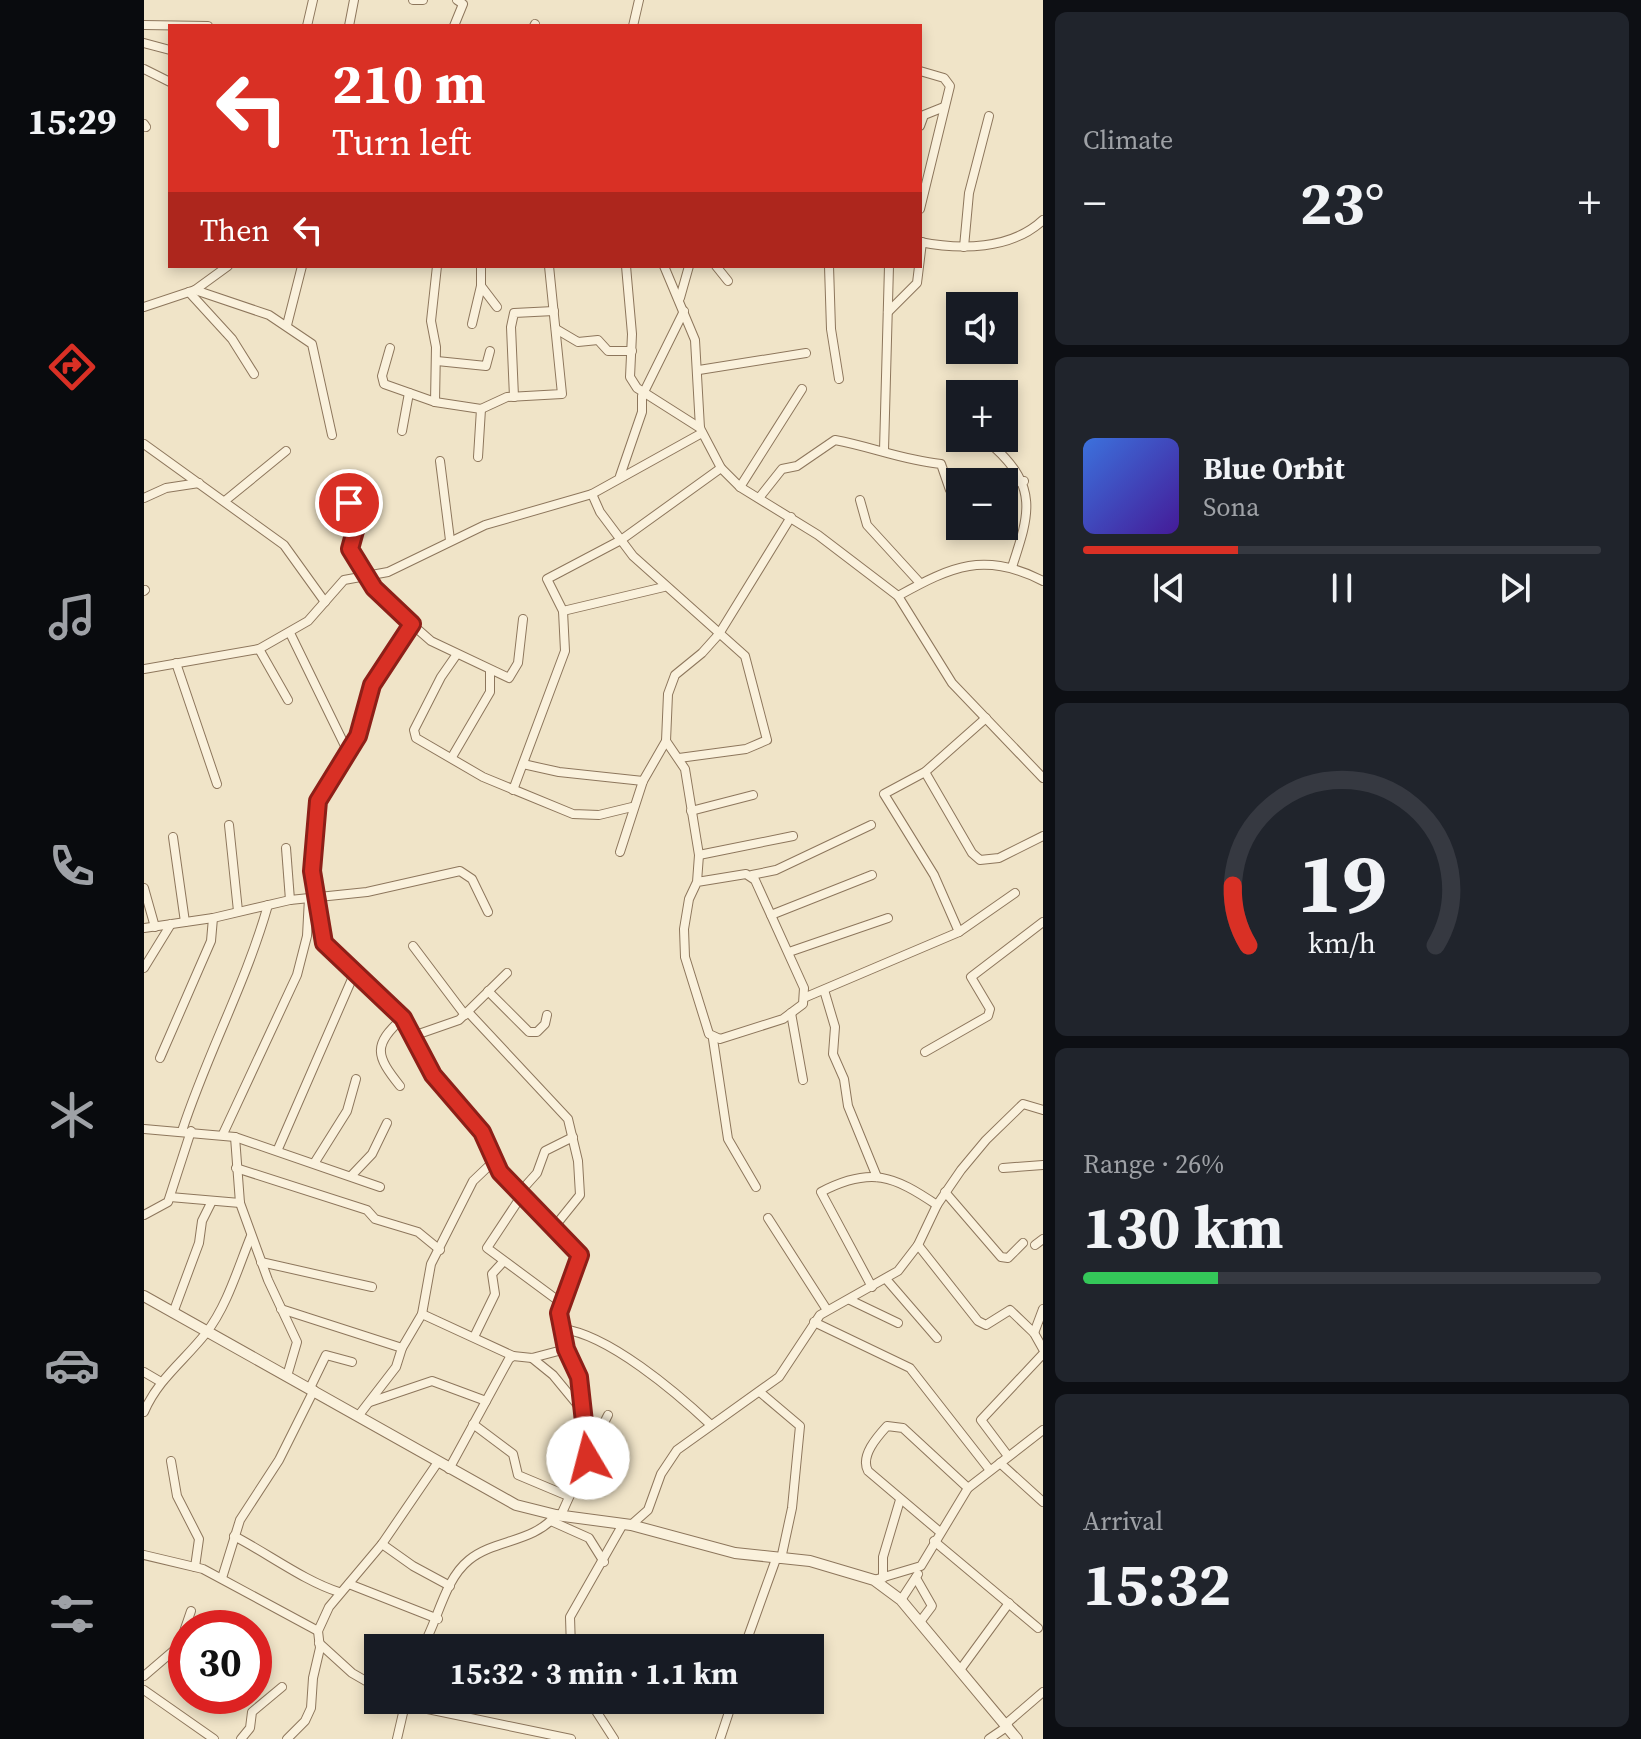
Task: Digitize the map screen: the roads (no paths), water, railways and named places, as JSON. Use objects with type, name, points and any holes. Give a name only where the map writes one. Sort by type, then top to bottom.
[{"type":"street","points":[[307,24],[313,0]]},
{"type":"street","points":[[349,24],[354,0]]},
{"type":"street","points":[[413,0],[423,0]]},
{"type":"street","points":[[454,24],[460,0]]},
{"type":"street","points":[[633,24],[639,0]]},
{"type":"street","points":[[144,25],[168,25]]},
{"type":"street","points":[[144,43],[168,49]]},
{"type":"street","points":[[144,69],[168,81]]},
{"type":"street","points":[[922,72],[947,81],[950,86],[922,200]]},
{"type":"street","points":[[922,120],[924,115],[944,107]]},
{"type":"street","points":[[964,247],[969,193],[989,116]]},
{"type":"street","points":[[922,242],[964,247],[990,245],[1041,226]]},
{"type":"street","points":[[144,307],[192,291],[225,268]]},
{"type":"street","points":[[287,325],[301,268]]},
{"type":"street","points":[[435,402],[437,361],[431,321],[437,268]]},
{"type":"street","points":[[472,324],[481,286],[481,268]]},
{"type":"street","points":[[390,348],[382,380],[435,402],[481,409],[497,400],[562,394],[549,268]]},
{"type":"street","points":[[626,268],[632,351],[630,377],[644,392],[701,431]]},
{"type":"street","points":[[665,268],[695,340],[701,431],[721,468],[740,487],[791,517],[898,596],[937,664],[1043,778]]},
{"type":"street","points":[[680,299],[688,268]]},
{"type":"street","points":[[718,268],[728,281]]},
{"type":"street","points":[[829,268],[831,329],[839,379]]},
{"type":"street","points":[[884,450],[889,268]]},
{"type":"street","points":[[888,312],[917,283],[918,268]]},
{"type":"street","points":[[481,286],[497,307]]},
{"type":"street","points":[[192,291],[269,315],[306,337],[316,351],[332,435]]},
{"type":"street","points":[[192,291],[224,328],[254,374]]},
{"type":"street","points":[[514,397],[511,327],[514,313],[554,311]]},
{"type":"street","points":[[620,476],[642,412],[644,392],[684,311]]},
{"type":"street","points":[[556,329],[578,342],[598,340],[608,351],[632,351]]},
{"type":"street","points":[[437,361],[486,366],[490,351]]},
{"type":"street","points":[[699,370],[806,353]]},
{"type":"street","points":[[740,487],[802,389]]},
{"type":"street","points":[[402,431],[409,393]]},
{"type":"street","points":[[478,457],[481,409]]},
{"type":"street","points":[[144,669],[259,649],[308,621],[344,580],[388,572],[485,525],[592,494],[701,431]]},
{"type":"street","points":[[759,498],[782,469],[797,466],[835,440],[884,450],[912,463],[941,464],[946,478]]},
{"type":"street","points":[[144,444],[226,500],[284,545],[325,602]]},
{"type":"street","points":[[226,500],[286,451]]},
{"type":"street","points":[[1000,452],[1016,467],[1024,481],[1025,524],[1012,567]]},
{"type":"street","points":[[440,461],[450,540]]},
{"type":"street","points":[[513,790],[561,667],[566,632],[563,611],[547,582],[549,577],[621,540],[721,468]]},
{"type":"street","points":[[1018,482],[1024,481]]},
{"type":"street","points":[[144,498],[166,488],[199,483]]},
{"type":"street","points":[[350,493],[349,506],[356,527],[350,547],[365,576],[382,598],[431,641],[506,678],[515,672],[523,619]]},
{"type":"street","points":[[592,494],[600,512],[621,540],[664,587],[749,664],[767,740],[746,749],[679,758]]},
{"type":"street","points":[[860,500],[867,525],[920,583]]},
{"type":"street","points":[[620,852],[632,807],[666,741],[670,684],[683,667],[702,653],[719,634],[791,517]]},
{"type":"street","points":[[898,596],[920,583],[974,563],[1012,567],[1043,581]]},
{"type":"street","points":[[563,611],[664,587]]},
{"type":"street","points":[[223,1134],[297,975],[313,898],[311,849],[318,825],[318,801],[358,736],[372,685],[412,624]]},
{"type":"street","points":[[290,633],[348,752]]},
{"type":"street","points":[[259,649],[288,700]]},
{"type":"street","points":[[457,654],[441,677],[414,730],[416,738],[513,790],[586,816],[632,807]]},
{"type":"street","points":[[176,663],[217,784]]},
{"type":"street","points":[[452,757],[490,692],[490,670]]},
{"type":"street","points":[[959,932],[934,875],[884,798],[887,791],[925,772],[986,718]]},
{"type":"street","points":[[666,741],[685,769],[699,855],[697,882],[686,915],[685,957],[698,1006],[713,1039],[728,1139],[756,1187]]},
{"type":"street","points":[[523,764],[559,772],[643,781]]},
{"type":"street","points":[[925,772],[972,853],[980,860],[999,858],[1043,836]]},
{"type":"street","points":[[691,811],[753,795]]},
{"type":"street","points":[[229,825],[238,911]]},
{"type":"street","points":[[697,882],[776,870],[871,825]]},
{"type":"street","points":[[699,855],[793,836]]},
{"type":"street","points":[[173,837],[185,922]]},
{"type":"street","points":[[286,848],[290,900]]},
{"type":"street","points":[[144,928],[213,918],[290,900],[367,892],[460,871],[472,879],[488,912]]},
{"type":"street","points":[[713,1039],[783,1019],[803,1004],[806,997],[789,952],[752,875]]},
{"type":"street","points":[[771,915],[872,875]]},
{"type":"street","points":[[144,888],[155,927]]},
{"type":"street","points":[[806,997],[959,932],[1015,893]]},
{"type":"street","points":[[313,898],[324,943],[403,1018],[433,1075],[482,1132],[494,1161],[581,1258],[560,1302],[566,1349],[579,1377],[589,1453]]},
{"type":"street","points":[[144,1215],[164,1206],[170,1197],[206,1063],[247,971],[268,905]]},
{"type":"street","points":[[160,1058],[211,941],[213,918]]},
{"type":"street","points":[[789,952],[888,918]]},
{"type":"street","points":[[925,1052],[988,1016],[990,1009],[971,977],[1043,922]]},
{"type":"street","points":[[144,968],[171,924]]},
{"type":"street","points":[[413,946],[467,1014],[568,1119],[580,1195],[555,1226]]},
{"type":"street","points":[[278,1149],[355,972]]},
{"type":"street","points":[[413,1036],[451,1024],[467,1014],[507,973]]},
{"type":"street","points":[[824,990],[835,1027],[833,1054],[844,1079],[848,1106],[877,1177]]},
{"type":"street","points":[[488,991],[529,1032],[537,1032],[547,1015]]},
{"type":"street","points":[[791,1013],[803,1080]]},
{"type":"street","points":[[400,1086],[379,1052],[388,1031],[403,1018]]},
{"type":"street","points":[[315,1162],[347,1111],[356,1079]]},
{"type":"street","points":[[571,1634],[570,1617],[627,1525],[648,1510],[667,1461],[711,1425],[761,1393],[786,1370],[814,1322],[827,1310],[898,1271],[918,1245],[945,1192],[986,1140],[1023,1104],[1043,1110]]},
{"type":"street","points":[[352,1175],[372,1154],[387,1123]]},
{"type":"street","points":[[144,1129],[223,1134],[278,1149],[380,1187]]},
{"type":"street","points":[[235,1137],[240,1203],[261,1262],[297,1342],[287,1376]]},
{"type":"street","points":[[560,1302],[488,1252],[487,1245],[537,1173],[545,1151],[573,1137]]},
{"type":"street","points":[[359,1415],[396,1367],[402,1348],[422,1314],[428,1272],[473,1181],[494,1161]]},
{"type":"street","points":[[1003,1168],[1043,1165]]},
{"type":"street","points":[[236,1168],[367,1210],[375,1219],[418,1232],[440,1250]]},
{"type":"street","points":[[872,1287],[820,1193],[834,1186],[877,1177],[893,1178],[937,1205]]},
{"type":"street","points":[[945,1192],[1001,1257],[1008,1258],[1023,1243]]},
{"type":"street","points":[[170,1197],[211,1203],[240,1203]]},
{"type":"street","points":[[173,1313],[199,1243],[203,1216],[211,1203]]},
{"type":"street","points":[[768,1218],[827,1310]]},
{"type":"street","points":[[144,1412],[146,1401],[206,1333],[227,1295],[251,1236]]},
{"type":"street","points":[[1035,1245],[1043,1239]]},
{"type":"street","points":[[918,1245],[978,1321],[986,1325],[1010,1310],[1034,1333],[1043,1351],[982,1415],[983,1425],[1008,1456]]},
{"type":"street","points":[[261,1262],[372,1287]]},
{"type":"street","points":[[474,1337],[495,1294],[492,1274],[503,1262]]},
{"type":"street","points":[[886,1279],[937,1338]]},
{"type":"street","points":[[144,1296],[508,1501],[556,1517],[627,1525],[735,1553],[810,1561],[878,1579],[901,1600],[1017,1739]]},
{"type":"street","points":[[850,1300],[898,1323]]},
{"type":"street","points":[[281,1309],[402,1348]]},
{"type":"street","points":[[1034,1333],[1043,1309]]},
{"type":"street","points":[[422,1314],[513,1356],[532,1358],[566,1349]]},
{"type":"street","points":[[814,1322],[910,1368],[989,1469]]},
{"type":"street","points":[[562,1329],[591,1335],[671,1389],[711,1425]]},
{"type":"street","points":[[222,1578],[240,1520],[279,1460],[326,1355],[352,1362]]},
{"type":"street","points":[[449,1469],[513,1356]]},
{"type":"street","points":[[532,1358],[553,1375],[582,1409]]},
{"type":"street","points":[[144,1372],[161,1382]]},
{"type":"street","points":[[369,1402],[432,1381],[486,1401]]},
{"type":"street","points":[[750,1634],[779,1559],[792,1508],[800,1426],[761,1393]]},
{"type":"street","points":[[430,1634],[450,1586],[472,1558],[521,1540],[556,1517],[608,1415]]},
{"type":"street","points":[[473,1424],[513,1454],[518,1475],[568,1496]]},
{"type":"street","points":[[940,1532],[900,1500],[864,1465],[876,1437],[894,1425],[903,1428],[968,1488]]},
{"type":"street","points":[[901,1600],[968,1488],[1042,1429]]},
{"type":"street","points":[[171,1461],[177,1496],[199,1539],[195,1567]]},
{"type":"street","points":[[287,1739],[305,1721],[311,1708],[318,1631],[339,1592],[382,1544],[438,1462]]},
{"type":"street","points":[[1000,1463],[1043,1502]]},
{"type":"street","points":[[878,1579],[900,1500]]},
{"type":"street","points":[[556,1517],[589,1538],[604,1562]]},
{"type":"street","points":[[234,1536],[296,1569],[316,1584],[339,1592]]},
{"type":"street","points":[[934,1541],[1038,1628]]},
{"type":"street","points":[[382,1544],[413,1566],[450,1586]]},
{"type":"street","points":[[144,1555],[195,1567],[222,1578],[318,1631]]},
{"type":"street","points":[[878,1579],[921,1566]]},
{"type":"street","points":[[916,1578],[932,1606],[920,1622]]},
{"type":"street","points":[[349,1584],[438,1619]]},
{"type":"street","points":[[960,1670],[1009,1603]]},
{"type":"street","points":[[319,1643],[364,1680]]},
{"type":"street","points":[[144,1676],[168,1655]]},
{"type":"street","points":[[241,1739],[250,1728],[252,1712],[282,1687]]},
{"type":"street","points":[[144,1690],[214,1739]]},
{"type":"street","points":[[989,1739],[1043,1692]]},
{"type":"street","points":[[397,1739],[403,1714]]},
{"type":"street","points":[[451,1714],[571,1739]]},
{"type":"street","points":[[598,1714],[614,1739]]},
{"type":"street","points":[[720,1739],[728,1714]]}]
